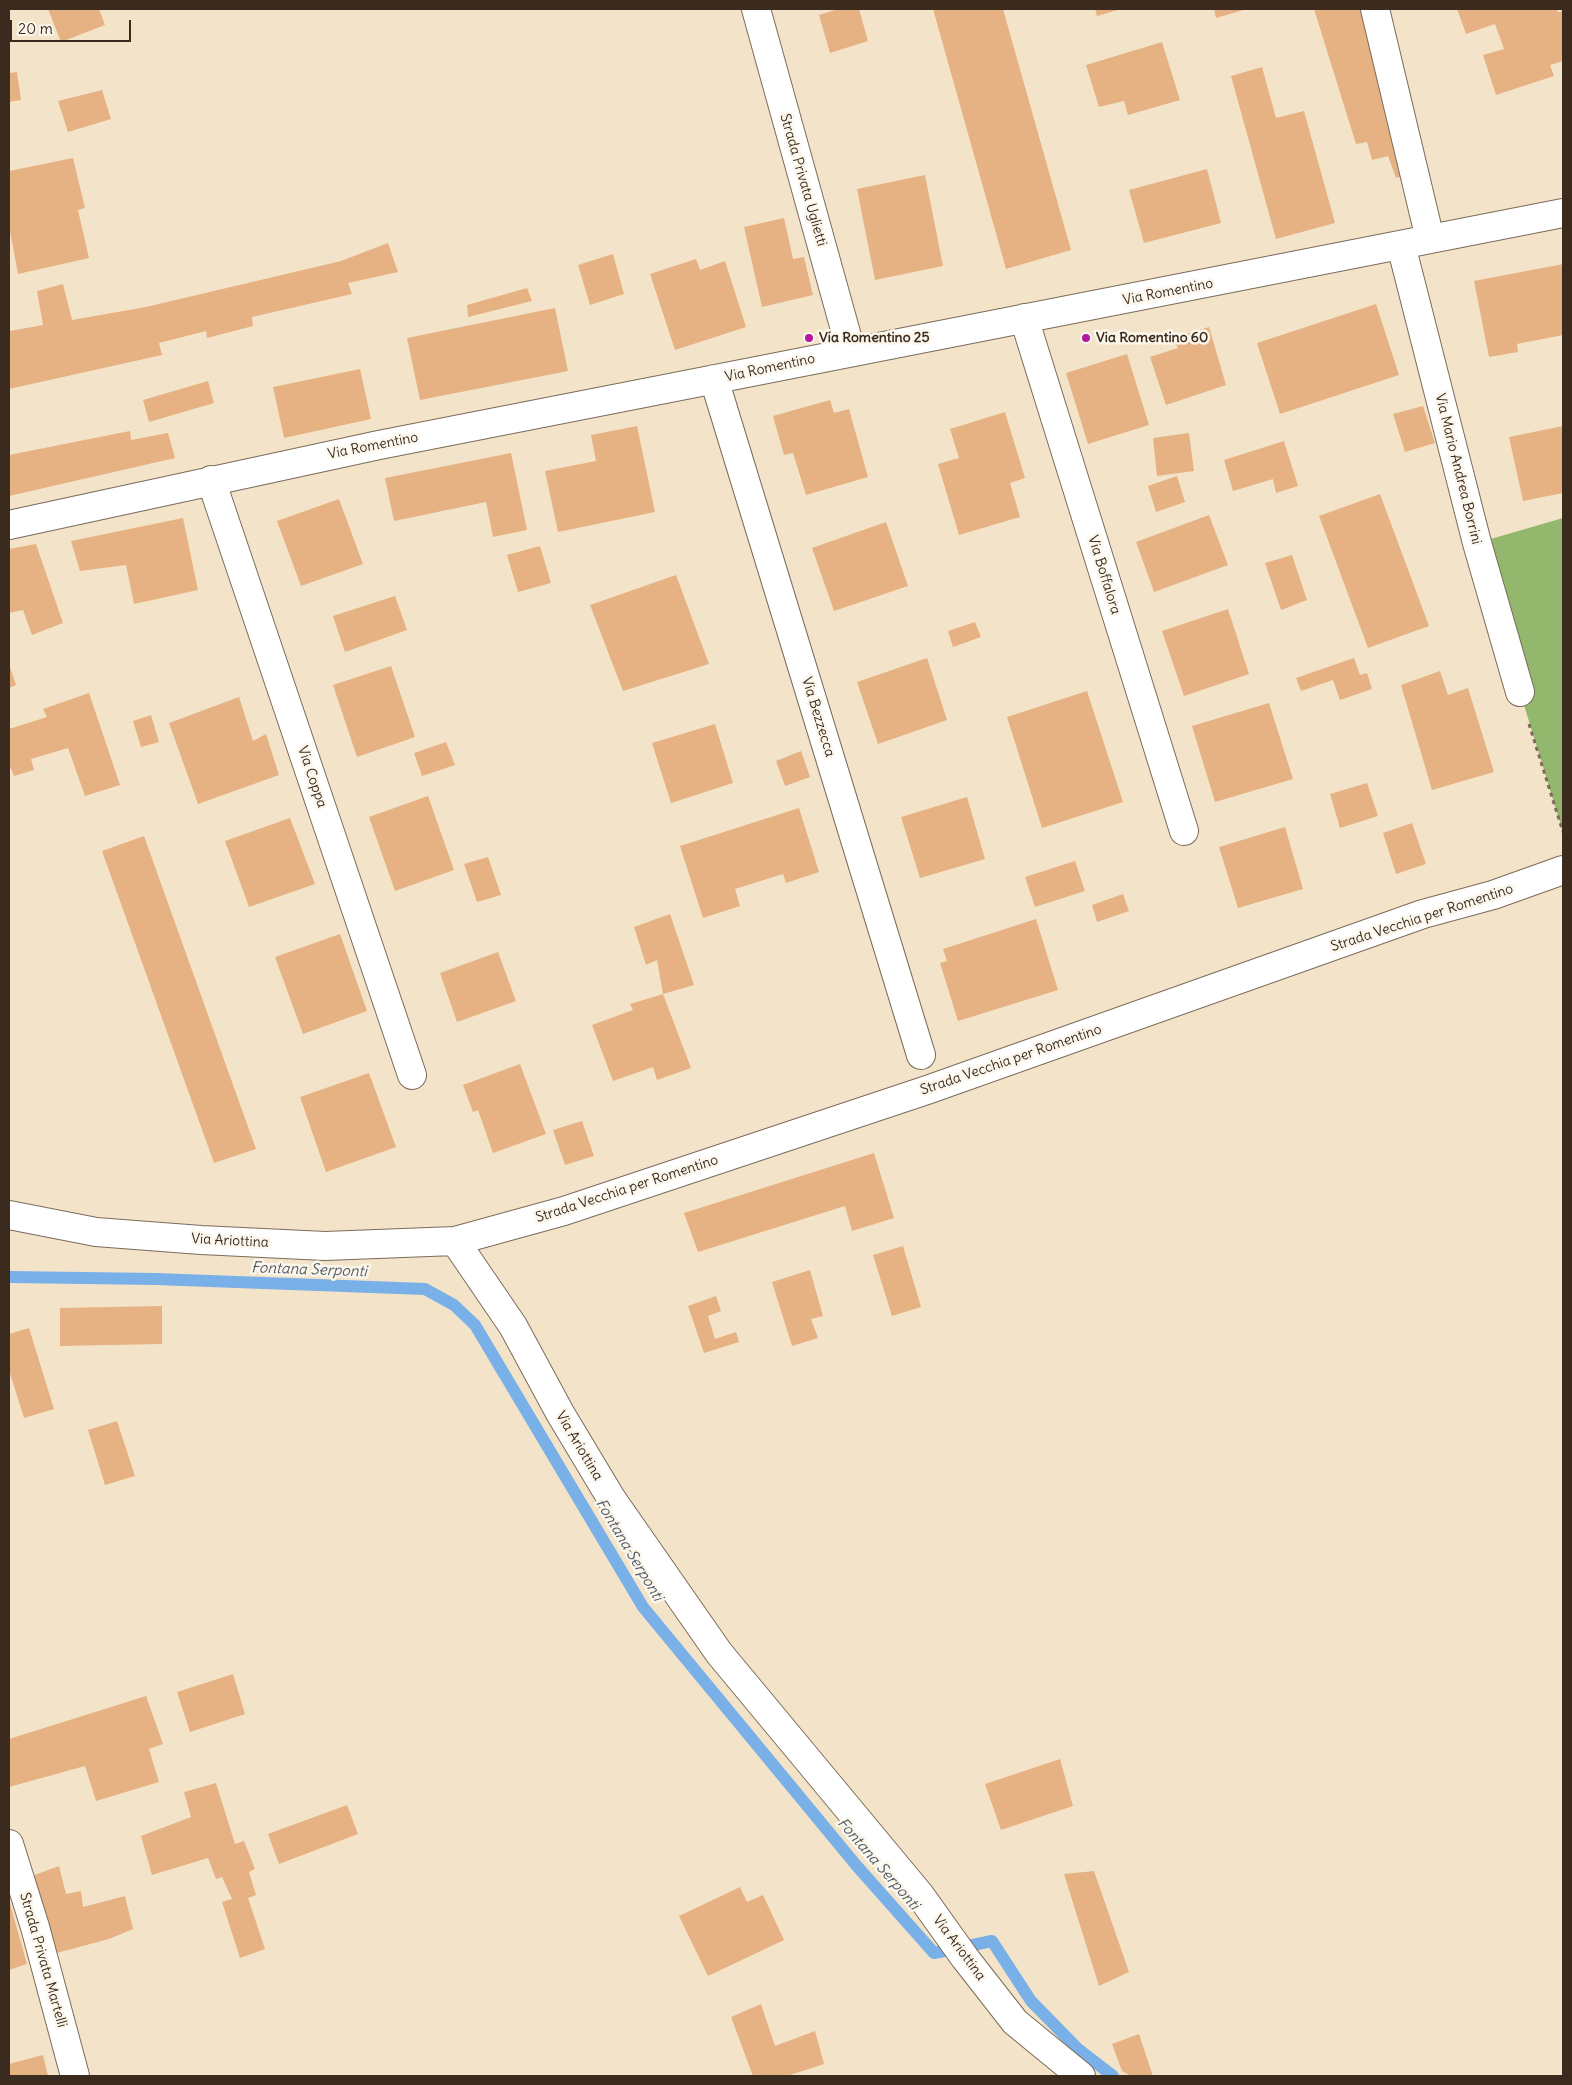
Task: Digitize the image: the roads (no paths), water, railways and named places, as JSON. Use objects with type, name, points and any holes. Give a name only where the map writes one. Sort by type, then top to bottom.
[{"type":"street","name":"Strada Privata Uglietti","points":[[756,9],[851,351]]},
{"type":"street","points":[[1375,9],[1430,239]]},
{"type":"street","name":"Via Romentino","points":[[9,525],[211,480],[851,351],[1120,301],[1563,213]]},
{"type":"street","name":"Via Mario Andrea Borrini","points":[[1401,245],[1477,543],[1520,692]]},
{"type":"street","name":"Via Boffalora","points":[[1024,318],[1184,831]]},
{"type":"street","name":"Via Bezzecca","points":[[714,379],[921,1055]]},
{"type":"street","name":"Via Coppa","points":[[211,480],[412,1075]]},
{"type":"street","name":"Strada Vecchia per Romentino","points":[[455,1241],[564,1211],[908,1096],[1423,914],[1493,895],[1563,870]]},
{"type":"street","name":"Via Ariottina","points":[[9,1215],[96,1232],[201,1240],[325,1246],[455,1241],[513,1326],[560,1413],[611,1498],[720,1653],[858,1819],[945,1928],[965,1958],[1015,2022],[1080,2076]]},
{"type":"street","name":"Strada Privata Martelli","points":[[9,1844],[35,1926],[75,2076]]},
{"type":"waterway","name":"Fontana Serponti","points":[[9,1277],[156,1279],[425,1289],[454,1305],[475,1325],[643,1607],[856,1865],[934,1953],[992,1941],[1031,2001],[1078,2049],[1113,2076]]},
{"type":"place","name":"Via Romentino 25","points":[[809,338]]},
{"type":"place","name":"Via Romentino 60","points":[[1086,338]]}]
